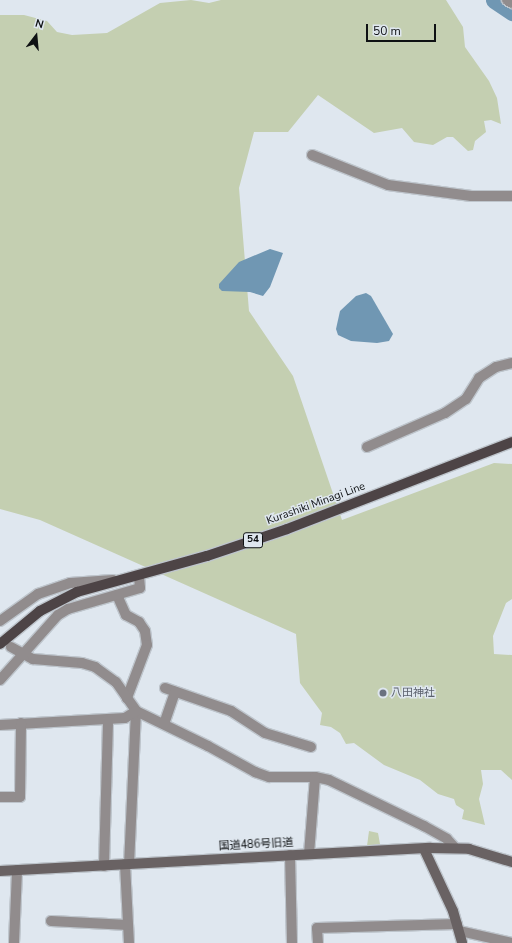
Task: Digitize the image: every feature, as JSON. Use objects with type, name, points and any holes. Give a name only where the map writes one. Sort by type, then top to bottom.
[{"type":"main road","name":"Kurashiki Minagi Line","points":[[0,644],[28,620],[61,599],[77,592],[207,556],[336,512],[512,442]]},
{"type":"street","points":[[508,0],[512,3]]},
{"type":"street","points":[[312,155],[388,185],[471,196],[512,196]]},
{"type":"street","points":[[367,447],[445,413],[466,399],[479,378],[496,367],[512,362]]},
{"type":"street","points":[[0,680],[22,653],[58,615],[68,609],[140,588],[139,576]]},
{"type":"street","points":[[0,621],[38,594],[70,583],[124,580]]},
{"type":"street","points":[[117,595],[126,615],[139,622],[145,632],[148,645],[127,698]]},
{"type":"street","points":[[11,647],[33,659],[82,663],[94,667],[116,682],[136,712],[164,724],[255,772],[270,777],[315,777],[329,780],[424,826],[446,839],[455,848]]},
{"type":"street","points":[[165,688],[232,711],[265,733],[311,747]]},
{"type":"street","points":[[164,724],[175,692]]},
{"type":"street","points":[[0,725],[125,718],[136,712]]},
{"type":"street","points":[[129,943],[127,864],[136,712]]},
{"type":"street","points":[[104,866],[108,719]]},
{"type":"street","points":[[0,797],[20,797],[21,723]]},
{"type":"street","points":[[309,854],[316,782],[315,777]]},
{"type":"street","name":"国道486号旧道","points":[[0,871],[309,854],[455,848],[485,852],[512,862]]},
{"type":"street","points":[[424,849],[459,928],[462,943]]},
{"type":"street","points":[[290,856],[292,943]]},
{"type":"street","points":[[14,943],[17,870]]},
{"type":"street","points":[[51,920],[128,925]]},
{"type":"street","points":[[318,943],[317,928],[459,928],[494,941],[512,943]]},
{"type":"green space","points":[[191,0],[209,3],[221,0],[446,0],[463,27],[465,47],[489,81],[497,98],[501,124],[491,120],[484,121],[486,132],[475,141],[473,150],[468,151],[453,137],[447,137],[433,145],[414,142],[402,128],[374,133],[318,95],[288,132],[254,132],[239,188],[249,311],[293,376],[342,520],[494,463],[512,464],[512,599],[506,603],[493,636],[494,654],[512,655],[512,780],[501,770],[481,770],[483,784],[479,799],[485,825],[462,819],[464,810],[456,805],[454,799],[438,794],[420,780],[384,765],[354,743],[346,744],[340,733],[331,727],[320,725],[322,713],[300,683],[296,634],[40,520],[0,509],[0,15],[24,15],[47,21],[57,32],[72,35],[107,33],[160,3]]},
{"type":"green space","points":[[369,831],[378,833],[380,844],[367,846]]},
{"type":"water","points":[[270,249],[283,253],[270,287],[263,296],[250,292],[222,291],[219,288],[219,284],[239,262]]},
{"type":"water","points":[[366,293],[371,296],[393,334],[389,341],[377,343],[351,341],[338,335],[336,329],[340,311],[356,296]]},
{"type":"waterway","points":[[494,0],[512,12]]},
{"type":"place","name":"八田神社","points":[[383,693]]}]
